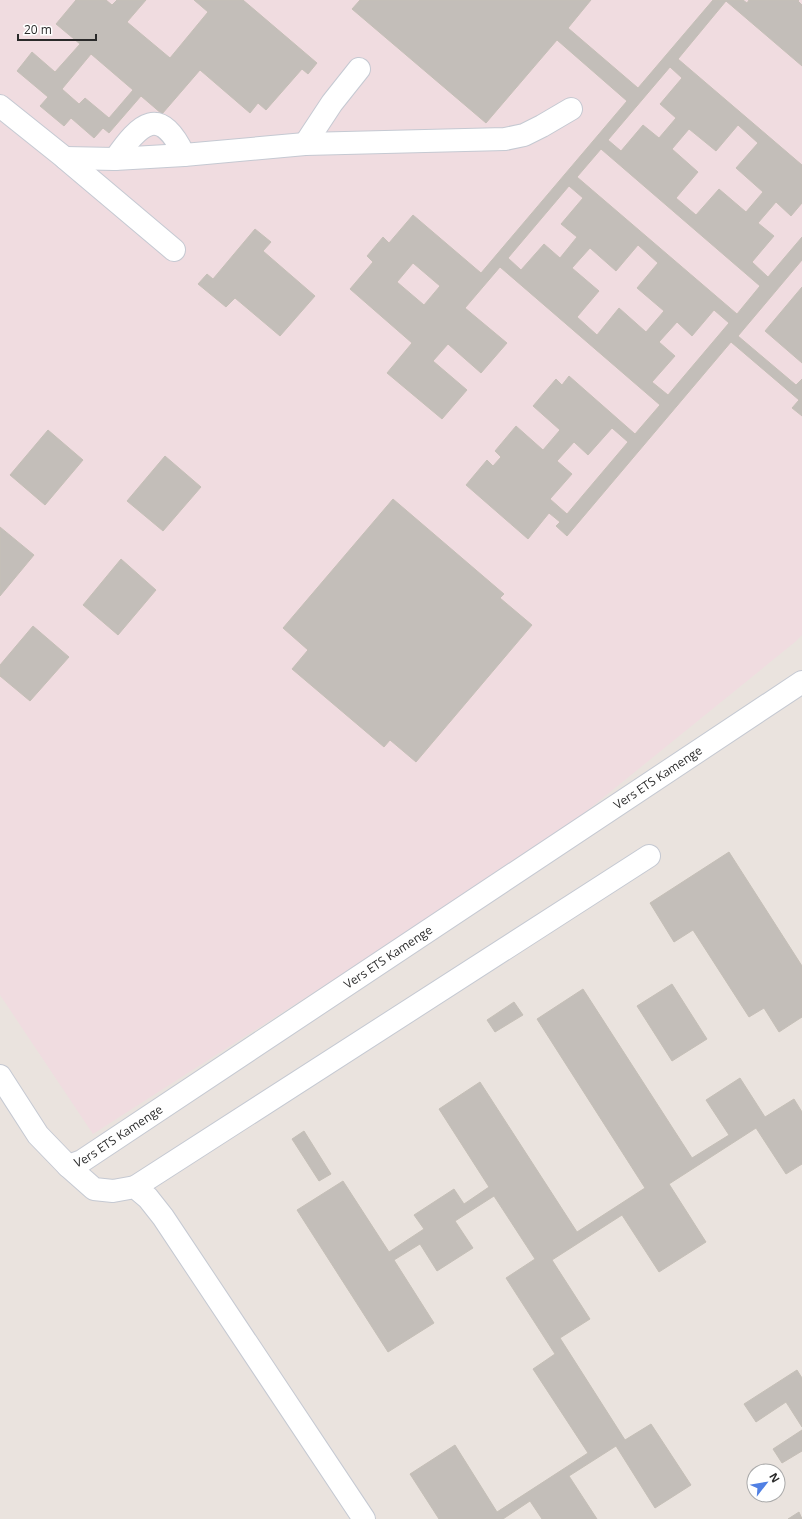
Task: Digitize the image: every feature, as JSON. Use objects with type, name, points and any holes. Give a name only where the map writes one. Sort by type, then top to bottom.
[{"type":"street","points":[[305,144],[332,103],[359,69]]},
{"type":"street","points":[[0,106],[65,158],[174,250]]},
{"type":"street","points":[[65,158],[115,159],[184,155],[305,144],[505,139],[524,135],[571,109]]},
{"type":"street","points":[[115,159],[129,139],[138,130],[151,123],[159,124],[168,130],[177,141],[184,155]]},
{"type":"street","name":"Vers ETS Kamenge","points":[[0,1076],[38,1135],[68,1166],[82,1161],[802,682]]},
{"type":"street","points":[[68,1166],[94,1189],[113,1191],[135,1187],[649,856]]},
{"type":"street","points":[[135,1187],[148,1198],[163,1217],[364,1519]]},
{"type":"shaded area","points":[[0,0],[802,0],[802,635],[551,840],[93,1134],[0,995]]},
{"type":"building","points":[[76,0],[106,0],[112,5],[117,0],[146,0],[127,22],[170,58],[208,12],[194,0],[243,0],[317,63],[308,74],[302,69],[266,110],[258,103],[250,113],[200,70],[162,114],[141,96],[109,133],[103,128],[94,138],[71,118],[64,126],[40,106],[48,97],[17,71],[32,52],[55,72],[80,44],[56,24]],"holes":[[[91,54],[133,90],[109,118],[85,98],[79,104],[62,89]]]},
{"type":"building","points":[[360,0],[591,0],[568,28],[638,88],[713,0],[743,0],[747,3],[749,0],[799,0],[798,1],[802,5],[802,66],[726,1],[678,59],[802,165],[802,203],[791,216],[776,202],[758,223],[774,236],[752,262],[768,277],[802,237],[802,260],[738,336],[796,385],[802,379],[802,416],[792,408],[799,400],[731,342],[567,536],[556,526],[560,522],[549,513],[528,539],[466,485],[487,460],[493,466],[501,457],[495,451],[516,426],[543,450],[560,430],[533,406],[556,379],[562,385],[569,376],[635,434],[660,405],[500,267],[465,308],[507,343],[481,373],[448,344],[433,361],[467,390],[442,419],[387,373],[412,343],[350,289],[373,262],[367,256],[383,237],[389,243],[413,215],[481,273],[627,101],[557,40],[486,123],[352,9]],"holes":[[[670,67],[682,78],[660,104],[676,118],[659,138],[643,125],[621,151],[608,140]],[[738,125],[758,143],[736,168],[763,192],[746,212],[719,189],[696,215],[676,198],[698,172],[672,149],[689,129],[716,151]],[[601,149],[760,286],[737,314],[577,177]],[[569,186],[583,198],[561,224],[577,237],[560,258],[544,244],[521,270],[508,258]],[[638,245],[658,263],[637,288],[664,311],[646,332],[619,308],[597,335],[577,317],[599,291],[572,268],[590,248],[616,271]],[[413,263],[440,286],[424,305],[397,282]],[[714,310],[729,323],[668,395],[652,382],[675,356],[659,342],[677,322],[692,336]],[[612,428],[628,442],[567,514],[550,499],[572,474],[557,461],[574,442],[588,455]]]},
{"type":"building","points":[[255,229],[271,242],[263,251],[315,296],[280,336],[235,298],[226,307],[198,284],[207,274],[213,279]]},
{"type":"building","points":[[802,287],[802,363],[765,331]]},
{"type":"building","points":[[48,430],[83,460],[45,505],[10,475]]},
{"type":"building","points":[[165,456],[201,487],[163,531],[127,501]]},
{"type":"building","points":[[393,499],[504,594],[500,598],[532,625],[416,762],[390,740],[384,747],[292,669],[308,650],[283,628]]},
{"type":"building","points":[[0,527],[34,555],[0,596]]},
{"type":"building","points":[[121,559],[156,590],[118,635],[83,605]]},
{"type":"building","points":[[33,626],[69,657],[30,701],[0,676],[0,665]]},
{"type":"building","points":[[729,852],[802,966],[802,1017],[779,1032],[764,1008],[749,1017],[693,930],[674,942],[650,903]]},
{"type":"building","points":[[672,984],[707,1039],[672,1061],[637,1006]]},
{"type":"building","points":[[583,989],[692,1158],[729,1135],[706,1100],[740,1078],[765,1117],[794,1099],[802,1112],[802,1164],[786,1174],[756,1128],[669,1184],[706,1242],[659,1272],[622,1215],[552,1260],[590,1319],[560,1338],[625,1440],[651,1424],[691,1485],[655,1508],[616,1446],[569,1476],[597,1519],[542,1519],[530,1501],[503,1519],[439,1519],[410,1474],[455,1445],[497,1512],[588,1453],[533,1369],[555,1354],[506,1278],[535,1259],[494,1196],[455,1221],[473,1248],[437,1271],[420,1244],[394,1260],[434,1323],[388,1352],[297,1210],[343,1181],[389,1252],[424,1229],[414,1215],[454,1189],[464,1204],[489,1187],[439,1109],[480,1082],[577,1232],[645,1188],[537,1019]]},
{"type":"building","points":[[514,1002],[523,1015],[495,1032],[487,1020]]},
{"type":"building","points":[[304,1131],[331,1174],[319,1181],[292,1139]]},
{"type":"building","points":[[797,1370],[802,1378],[802,1427],[786,1402],[756,1422],[744,1404]]},
{"type":"building","points":[[802,1430],[802,1451],[782,1463],[773,1449]]},
{"type":"building","points":[[799,1512],[802,1519],[788,1519]]}]
